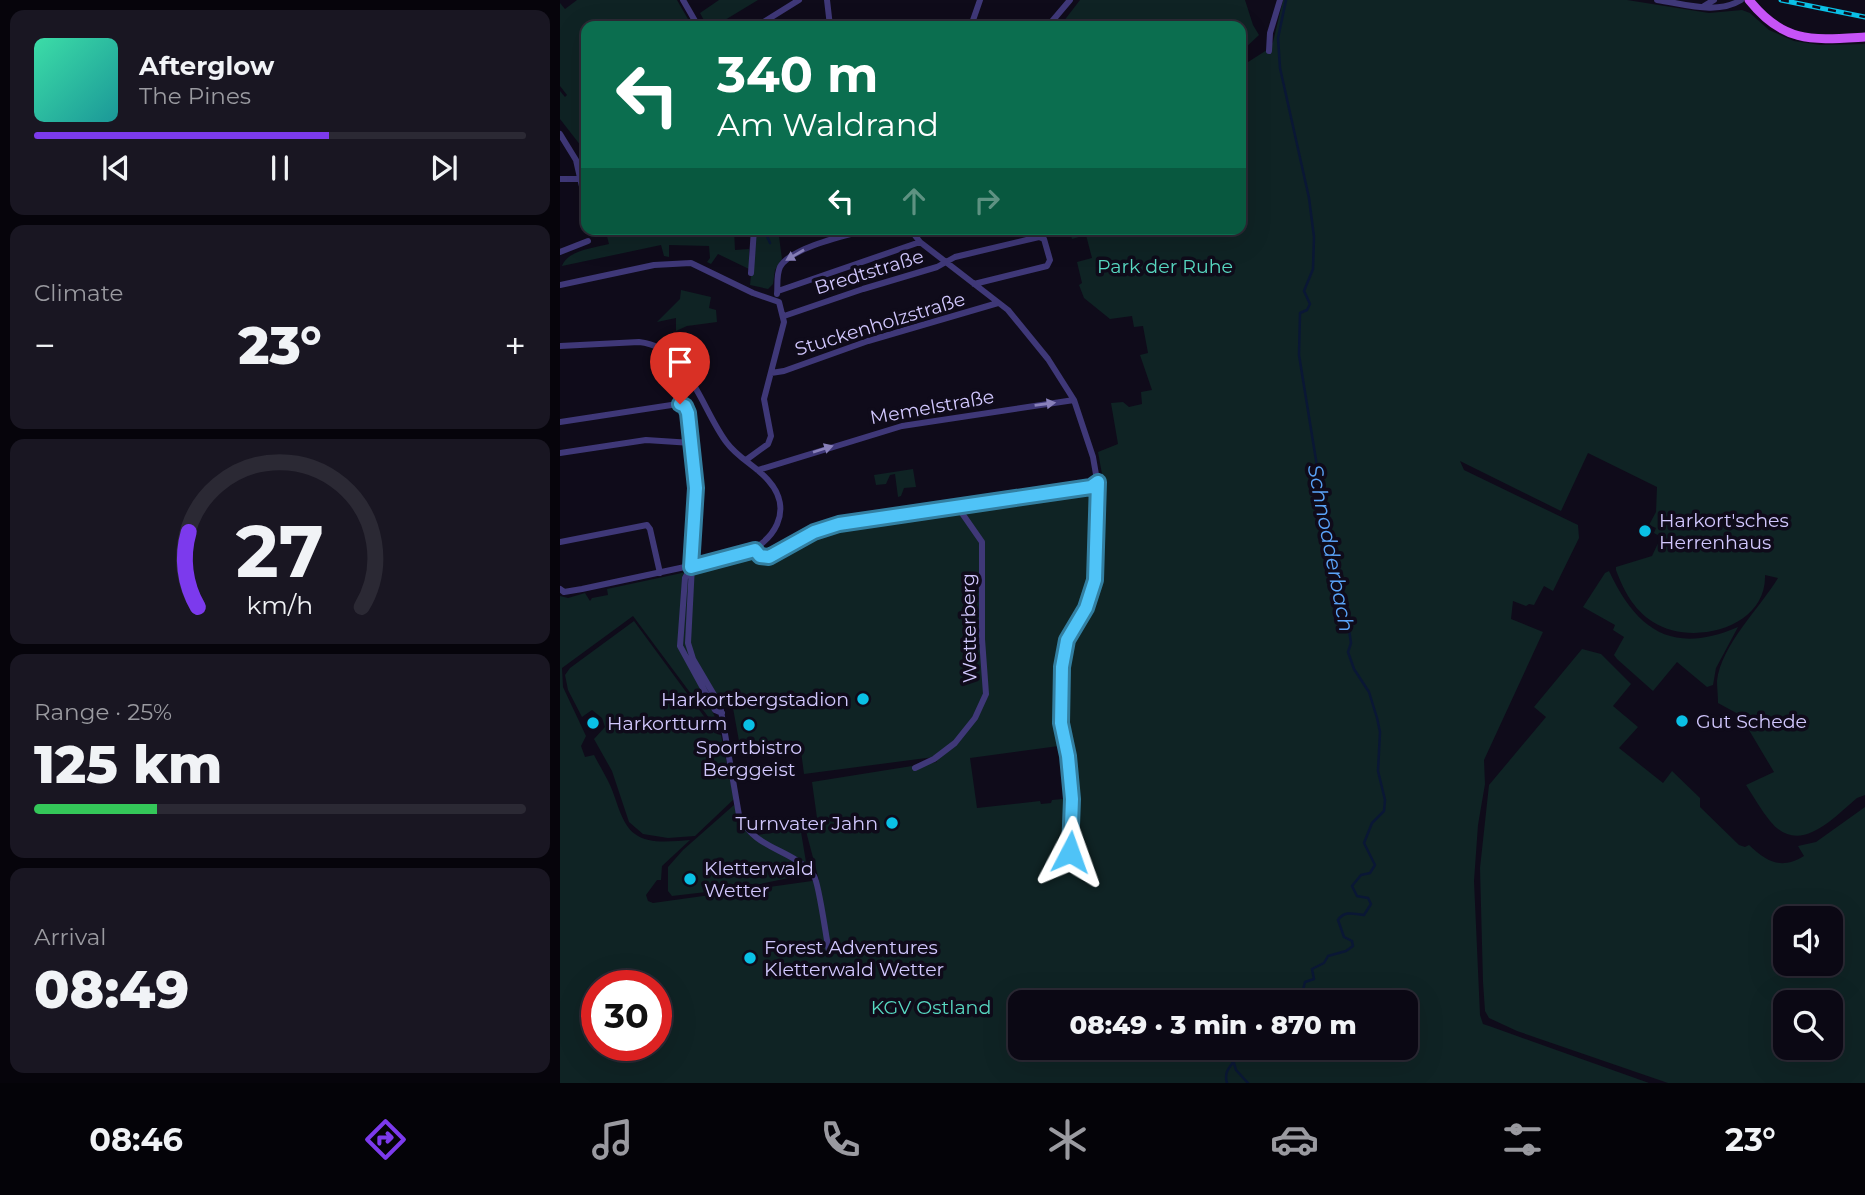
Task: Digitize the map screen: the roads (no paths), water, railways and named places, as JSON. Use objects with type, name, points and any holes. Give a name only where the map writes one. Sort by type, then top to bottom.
[{"type":"main road","points":[[1751,3],[1768,21],[1792,35],[1817,39],[1865,37]]},
{"type":"street","points":[[683,0],[695,21]]},
{"type":"street","points":[[765,21],[799,0]]},
{"type":"street","points":[[827,0],[829,21]]},
{"type":"street","points":[[973,21],[980,0]]},
{"type":"street","points":[[1052,21],[1070,0]]},
{"type":"street","points":[[1269,51],[1270,33],[1280,0]]},
{"type":"street","points":[[1657,0],[1711,9],[1739,1]]},
{"type":"street","points":[[1704,6],[1714,0]]},
{"type":"street","points":[[560,134],[573,153],[581,175]]},
{"type":"street","points":[[560,178],[581,180]]},
{"type":"street","points":[[751,274],[754,235]]},
{"type":"street","points":[[776,300],[780,268],[789,258],[807,249],[851,235]]},
{"type":"street","points":[[915,235],[1014,317],[1054,367],[1074,400],[1093,457],[1098,482],[1095,580],[1086,608],[1067,640],[1062,667],[1061,723],[1068,756],[1072,799],[1070,852]]},
{"type":"street","name":"Bredtstraße","points":[[784,316],[946,263],[956,257],[1039,237],[1044,239]]},
{"type":"street","name":"Stuckenholzstraße","points":[[974,284],[1046,266],[1050,260],[1044,239]]},
{"type":"street","points":[[560,252],[588,241]]},
{"type":"street","points":[[778,291],[920,242]]},
{"type":"street","points":[[560,283],[654,265],[691,263],[753,293],[776,300],[781,305],[784,316],[764,399],[771,427],[770,441],[746,460]]},
{"type":"street","name":"Stuckenholzstraße","points":[[771,373],[998,303]]},
{"type":"street","points":[[560,346],[639,342],[662,348],[680,365],[728,445],[769,481],[775,492],[779,513],[772,535],[755,550],[691,567],[562,590]]},
{"type":"street","name":"Memelstraße","points":[[758,470],[902,426],[1074,400]]},
{"type":"street","points":[[560,422],[680,404],[685,406],[696,488],[689,648],[720,705],[739,815],[744,827],[757,840],[806,868],[816,879],[829,951]]},
{"type":"street","points":[[560,453],[646,440],[691,443]]},
{"type":"street","points":[[755,550],[760,556],[769,557],[814,532],[839,524],[1091,487],[1098,482]]},
{"type":"street","name":"Wetterberg","points":[[915,768],[934,759],[954,743],[975,718],[986,694],[987,678],[982,639],[982,542],[957,506]]},
{"type":"street","points":[[560,542],[647,525],[660,573]]},
{"type":"waterway","name":"Schnodderbach","points":[[1286,0],[1278,38],[1280,68],[1309,198],[1314,237],[1313,269],[1304,291],[1310,304],[1307,310],[1300,313],[1299,355],[1316,460],[1320,509],[1349,630],[1351,643],[1348,652],[1354,669],[1369,692],[1377,718],[1380,732],[1378,771],[1385,800],[1384,811],[1372,823],[1364,843],[1375,865],[1370,873],[1361,875],[1352,886],[1357,896],[1368,898],[1371,904],[1364,915],[1347,914],[1338,920],[1344,937],[1352,941],[1353,946],[1328,956],[1324,963],[1312,969],[1314,979],[1305,982],[1303,990]]},
{"type":"waterway","points":[[767,235],[770,243]]},
{"type":"waterway","name":"Schnodderbach","points":[[1227,1083],[1228,1069],[1235,1060]]},
{"type":"waterway","points":[[1234,1063],[1236,1070],[1248,1083]]},
{"type":"railway","points":[[1781,0],[1865,17]]},
{"type":"place","name":"Harkort'sches Herrenhaus","points":[[1645,531]]},
{"type":"place","name":"Harkortbergstadion","points":[[863,699]]},
{"type":"place","name":"Gut Schede","points":[[1682,721]]},
{"type":"place","name":"Harkortturm","points":[[593,723]]},
{"type":"place","name":"Sportbistro Berggeist","points":[[749,725]]},
{"type":"place","name":"Turnvater Jahn","points":[[892,823]]},
{"type":"place","name":"Kletterwald Wetter","points":[[690,879]]},
{"type":"place","name":"Forest Adventures Kletterwald Wetter","points":[[750,958]]},
{"type":"park label","name":"Park der Ruhe","points":[[1165,266]]},
{"type":"park label","name":"KGV Ostland","points":[[931,1007]]}]
